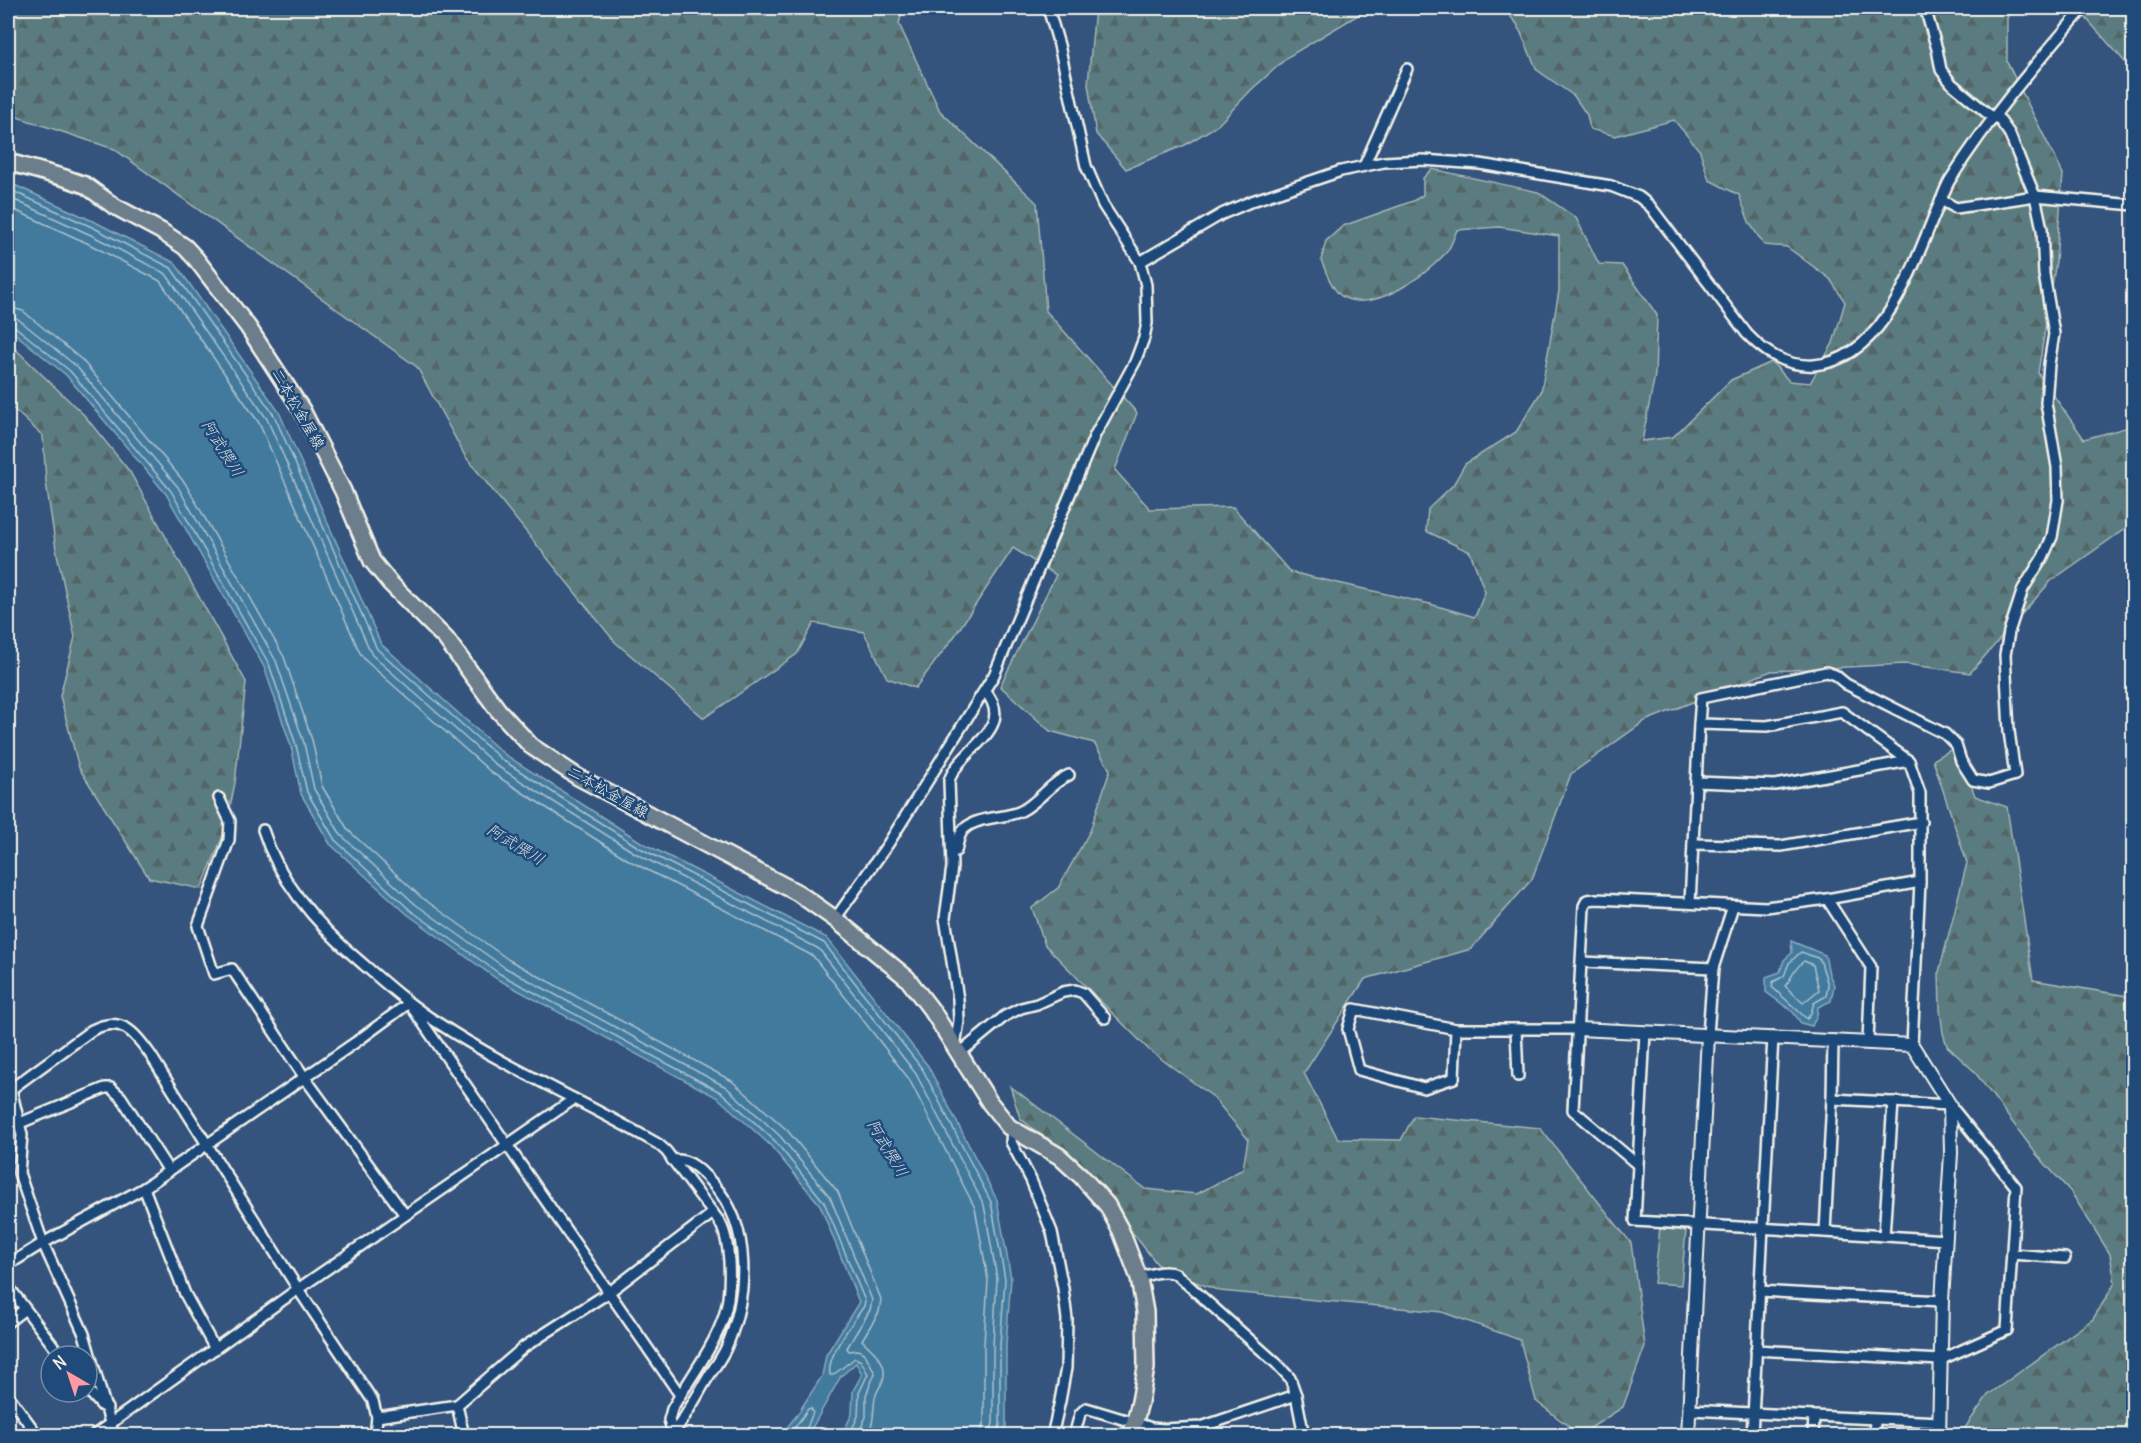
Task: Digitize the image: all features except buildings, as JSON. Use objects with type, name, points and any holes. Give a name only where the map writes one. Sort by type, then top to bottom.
[{"type":"main road","name":"二本松金屋線","points":[[8,162],[85,185],[114,206],[161,231],[185,247],[196,259],[248,327],[302,410],[343,491],[372,561],[390,584],[446,639],[498,710],[531,746],[578,777],[798,893],[836,919],[907,978],[933,1012],[990,1102],[1012,1129],[1059,1156],[1081,1176],[1107,1205],[1121,1231],[1139,1278],[1145,1312],[1146,1368],[1133,1429]]},
{"type":"street","points":[[836,919],[888,844],[985,692],[1011,638],[1095,435],[1135,362],[1148,323],[1146,285],[1140,262],[1103,205],[1086,166],[1059,45],[1048,8]]},
{"type":"street","points":[[1690,903],[1701,698],[1826,672],[1945,734],[1956,745],[1967,772],[1973,780],[1989,783],[2015,775],[2009,731],[2005,655],[2008,632],[2023,589],[2043,557],[2052,537],[2058,500],[2057,467],[2046,403],[2054,334],[2043,274],[2042,229],[2035,196],[2009,133],[1994,117],[1984,112],[1952,84],[1941,70],[1938,49],[1925,8]]},
{"type":"street","points":[[1140,262],[1222,214],[1252,201],[1341,171],[1413,160],[1480,164],[1611,186],[1639,197],[1650,206],[1759,347],[1781,360],[1808,365],[1828,364],[1846,356],[1873,334],[1898,298],[1948,183],[1994,117],[2085,8]]},
{"type":"street","points":[[1364,166],[1407,69]]},
{"type":"street","points":[[1941,200],[1956,208],[2035,196],[2133,205]]},
{"type":"street","points":[[958,1050],[958,999],[945,918],[952,861],[949,781],[952,771],[975,748],[994,722],[995,708],[985,692]]},
{"type":"street","points":[[1699,724],[1767,726],[1842,712],[1909,761],[1920,793],[1921,822],[1912,1045],[1950,1105],[2016,1187],[2007,1330],[1940,1360],[1756,1350]]},
{"type":"street","points":[[1696,782],[1775,785],[1909,761]]},
{"type":"street","points":[[952,861],[964,829],[972,824],[1022,810],[1069,775]]},
{"type":"street","points":[[219,798],[230,821],[229,840],[198,926],[214,974],[232,969],[305,1078],[405,1215]]},
{"type":"street","points":[[1693,844],[1781,846],[1921,822]]},
{"type":"street","points":[[263,830],[297,896],[339,944],[409,1003],[438,1024],[518,1070],[658,1144],[723,1227],[729,1252],[729,1294],[724,1316],[672,1409],[669,1420],[674,1434]]},
{"type":"street","points":[[1638,1164],[1573,1110],[1584,906],[1587,900],[1766,907],[1827,899],[1920,882]]},
{"type":"street","points":[[1827,899],[1871,967],[1868,1043]]},
{"type":"street","points":[[1688,1436],[1713,968],[1733,906]]},
{"type":"street","points":[[1582,962],[1713,968]]},
{"type":"street","points":[[958,1050],[1005,1016],[1064,992],[1075,990],[1083,993],[1105,1018]]},
{"type":"street","points":[[8,1265],[43,1243],[144,1188],[305,1078],[409,1003]]},
{"type":"street","points":[[409,1003],[680,1395]]},
{"type":"street","points":[[1456,1029],[1454,1078],[1424,1088],[1359,1070],[1348,1029],[1354,1009],[1456,1029],[1578,1029],[1912,1045]]},
{"type":"street","points":[[114,1436],[84,1334],[43,1243],[19,1173],[22,1135],[9,1088],[92,1030],[103,1025],[114,1024],[136,1035],[141,1042],[298,1289],[373,1401],[377,1417],[375,1436]]},
{"type":"street","points":[[1516,1029],[1518,1076]]},
{"type":"street","points":[[1645,1032],[1635,1221],[1946,1240]]},
{"type":"street","points":[[1752,1436],[1773,1037]]},
{"type":"street","points":[[1825,1232],[1833,1040]]},
{"type":"street","points":[[20,1123],[105,1088],[111,1088],[121,1097],[169,1171]]},
{"type":"street","points":[[93,1436],[298,1289],[574,1099]]},
{"type":"street","points":[[1832,1099],[1950,1105]]},
{"type":"street","points":[[1884,1236],[1893,1102]]},
{"type":"street","points":[[1939,1436],[1942,1301],[1951,1153],[1950,1105]]},
{"type":"street","points":[[1012,1129],[1011,1142],[1031,1180],[1052,1232],[1063,1288],[1066,1319],[1065,1368],[1052,1436]]},
{"type":"street","points":[[672,1160],[680,1159],[692,1163],[719,1190],[731,1209],[739,1235],[743,1263],[739,1307],[725,1351],[674,1434]]},
{"type":"street","points":[[144,1188],[185,1294],[215,1349]]},
{"type":"street","points":[[377,1417],[457,1405],[524,1347],[608,1293],[712,1212]]},
{"type":"street","points":[[2012,1254],[2065,1258]]},
{"type":"street","points":[[1139,1278],[1160,1272],[1176,1275],[1276,1362],[1290,1378],[1296,1395],[1304,1436]]},
{"type":"street","points":[[8,1286],[52,1344]]},
{"type":"street","points":[[1759,1291],[1942,1301]]},
{"type":"street","points":[[8,1322],[25,1309]]},
{"type":"street","points":[[8,1395],[38,1436]]},
{"type":"street","points":[[1074,1436],[1080,1414],[1086,1408],[1133,1429],[1164,1430],[1201,1427],[1296,1395]]},
{"type":"street","points":[[99,1403],[107,1408]]},
{"type":"street","points":[[457,1405],[464,1436]]},
{"type":"street","points":[[1690,1410],[1940,1422]]},
{"type":"street","points":[[1813,1436],[1814,1416]]},
{"type":"street","points":[[1874,1436],[1875,1420]]},
{"type":"green space","points":[[8,8],[903,8],[899,24],[940,111],[1037,203],[1046,311],[1137,413],[1115,470],[1150,509],[1233,507],[1290,572],[1430,604],[1475,617],[1485,592],[1470,552],[1426,531],[1428,509],[1453,485],[1465,464],[1516,432],[1541,392],[1559,291],[1559,236],[1499,227],[1457,230],[1445,254],[1425,272],[1399,290],[1385,296],[1357,301],[1345,298],[1337,292],[1321,260],[1326,241],[1343,226],[1413,201],[1423,195],[1423,178],[1432,169],[1538,192],[1576,218],[1599,264],[1622,265],[1657,315],[1655,375],[1642,441],[1673,437],[1731,380],[1772,362],[1789,381],[1810,383],[1833,343],[1845,302],[1830,279],[1787,247],[1764,245],[1749,222],[1739,195],[1709,180],[1700,151],[1674,120],[1615,136],[1590,129],[1587,115],[1574,96],[1537,70],[1517,24],[1503,8],[2011,8],[2007,19],[2007,62],[2063,174],[2056,261],[2038,373],[2084,439],[2133,426],[2133,523],[2051,581],[1970,673],[1905,664],[1771,671],[1645,721],[1571,774],[1532,879],[1471,949],[1365,979],[1304,1073],[1338,1139],[1401,1140],[1414,1116],[1540,1128],[1631,1243],[1645,1346],[1623,1407],[1580,1435],[1536,1401],[1520,1340],[1442,1312],[1220,1291],[1162,1270],[1086,1174],[1020,1118],[1010,1086],[1145,1189],[1197,1194],[1243,1169],[1248,1139],[1212,1096],[1149,1050],[1045,945],[1032,908],[1058,888],[1090,831],[1110,770],[1094,743],[1050,731],[1000,686],[1056,575],[1013,548],[954,637],[915,688],[887,678],[864,632],[814,623],[797,654],[704,718],[615,642],[465,456],[417,367],[114,149],[8,114]]},
{"type":"green space","points":[[1095,8],[1374,8],[1363,12],[1289,56],[1251,90],[1218,125],[1185,145],[1126,169],[1096,134],[1088,84]]},
{"type":"green space","points":[[2077,8],[2133,8],[2133,71]]},
{"type":"green space","points":[[8,342],[84,415],[130,472],[246,682],[235,783],[225,831],[201,889],[149,878],[79,768],[60,696],[75,637],[56,549],[46,482],[43,436],[8,404]]},
{"type":"green space","points":[[1957,746],[1975,796],[2007,807],[2033,980],[2133,997],[2133,1435],[1960,1435],[1988,1395],[2093,1319],[2115,1283],[2110,1254],[2071,1192],[2037,1155],[1974,1071],[1947,1046],[1943,1033],[1939,972],[1967,863],[1933,760]]},
{"type":"green space","points":[[1660,1228],[1686,1231],[1681,1285],[1654,1283]]},
{"type":"water","name":"阿武隈川","points":[[8,182],[97,223],[175,263],[279,412],[381,644],[504,754],[641,842],[827,938],[928,1066],[997,1200],[1011,1278],[1006,1345],[1006,1428],[1001,1435],[842,1435],[852,1414],[853,1391],[862,1374],[856,1363],[841,1376],[808,1435],[781,1435],[822,1376],[826,1355],[859,1302],[820,1205],[770,1145],[718,1098],[497,979],[407,914],[330,844],[301,794],[291,746],[264,667],[166,494],[66,375],[8,328]]},
{"type":"water","points":[[1791,941],[1825,955],[1834,985],[1831,1001],[1818,1007],[1812,1026],[1801,1023],[1793,1012],[1766,992],[1766,977],[1780,972],[1784,960],[1792,953]]}]
